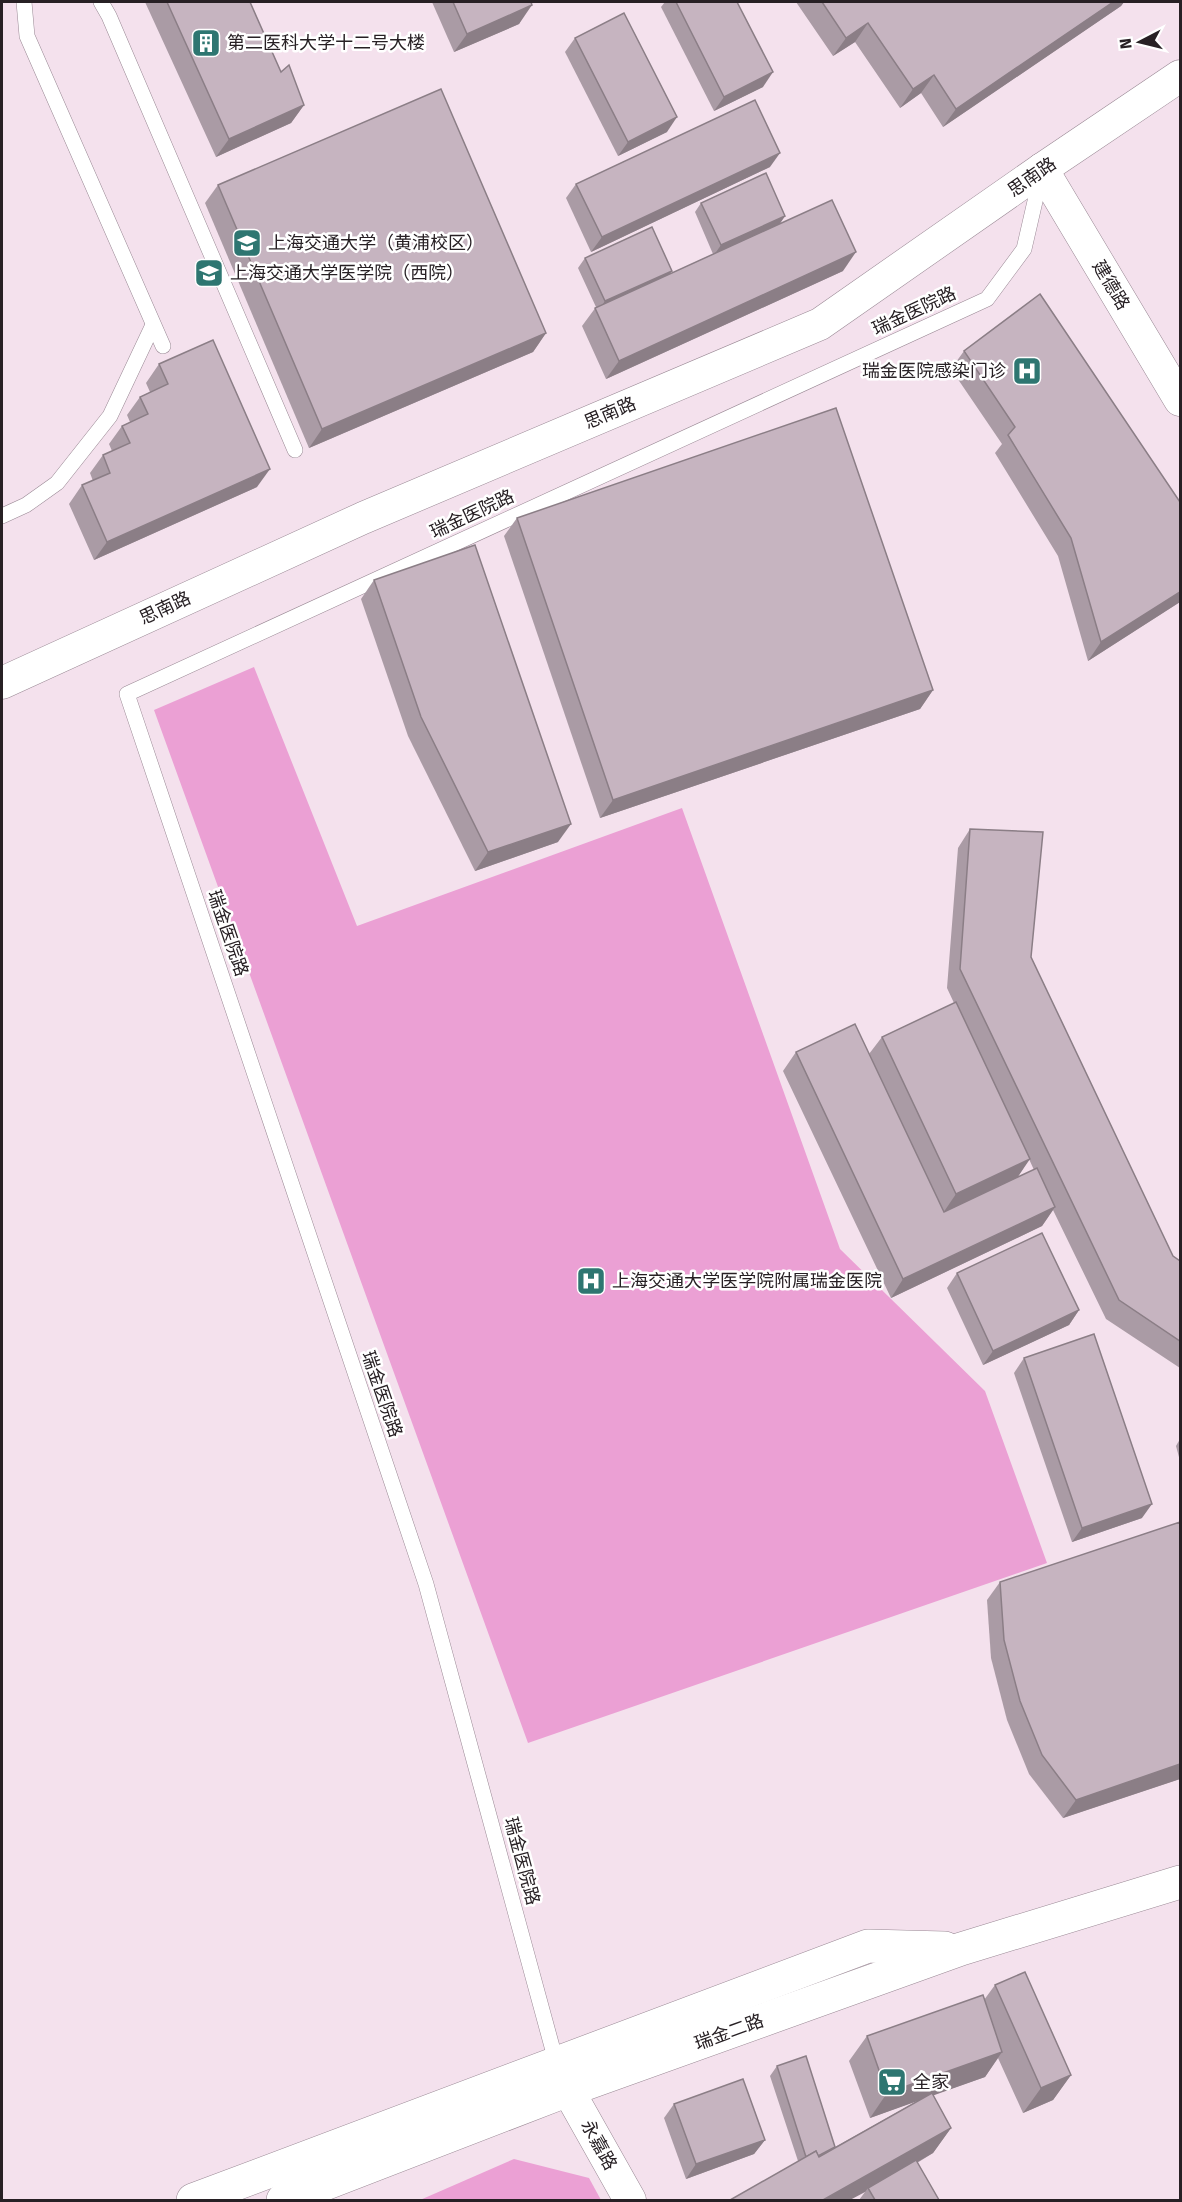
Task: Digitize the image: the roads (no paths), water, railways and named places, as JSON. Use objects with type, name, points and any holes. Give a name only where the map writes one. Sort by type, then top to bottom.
[{"type":"main road","name":"瑞金二路","points":[[284,2200],[562,2077],[1180,1882]]},
{"type":"main road","points":[[193,2200],[562,2077]]},
{"type":"street","name":"思南路","points":[[2,683],[363,518],[820,324],[1180,76]]},
{"type":"street","name":"建德路","points":[[1042,169],[1180,400]]},
{"type":"street","name":"永嘉路","points":[[562,2077],[630,2200]]},
{"type":"lane","points":[[24,2],[27,36],[162,346]]},
{"type":"lane","points":[[101,2],[295,450]]},
{"type":"lane","name":"瑞金医院路","points":[[562,2077],[426,1584],[127,694],[987,299],[1024,249],[1042,169]]},
{"type":"lane","points":[[2,516],[26,505],[57,483],[110,416],[153,325]]},
{"type":"place","name":"第二医科大学十二号大楼","points":[[206,43]]},
{"type":"place","name":"上海交通大学（黄浦校区）","points":[[247,243]]},
{"type":"place","name":"上海交通大学医学院（西院）","points":[[209,273]]},
{"type":"place","name":"瑞金医院感染门诊","points":[[1027,371]]},
{"type":"place","name":"上海交通大学医学院附属瑞金医院","points":[[591,1281]]},
{"type":"place","name":"全家","points":[[892,2082]]}]
